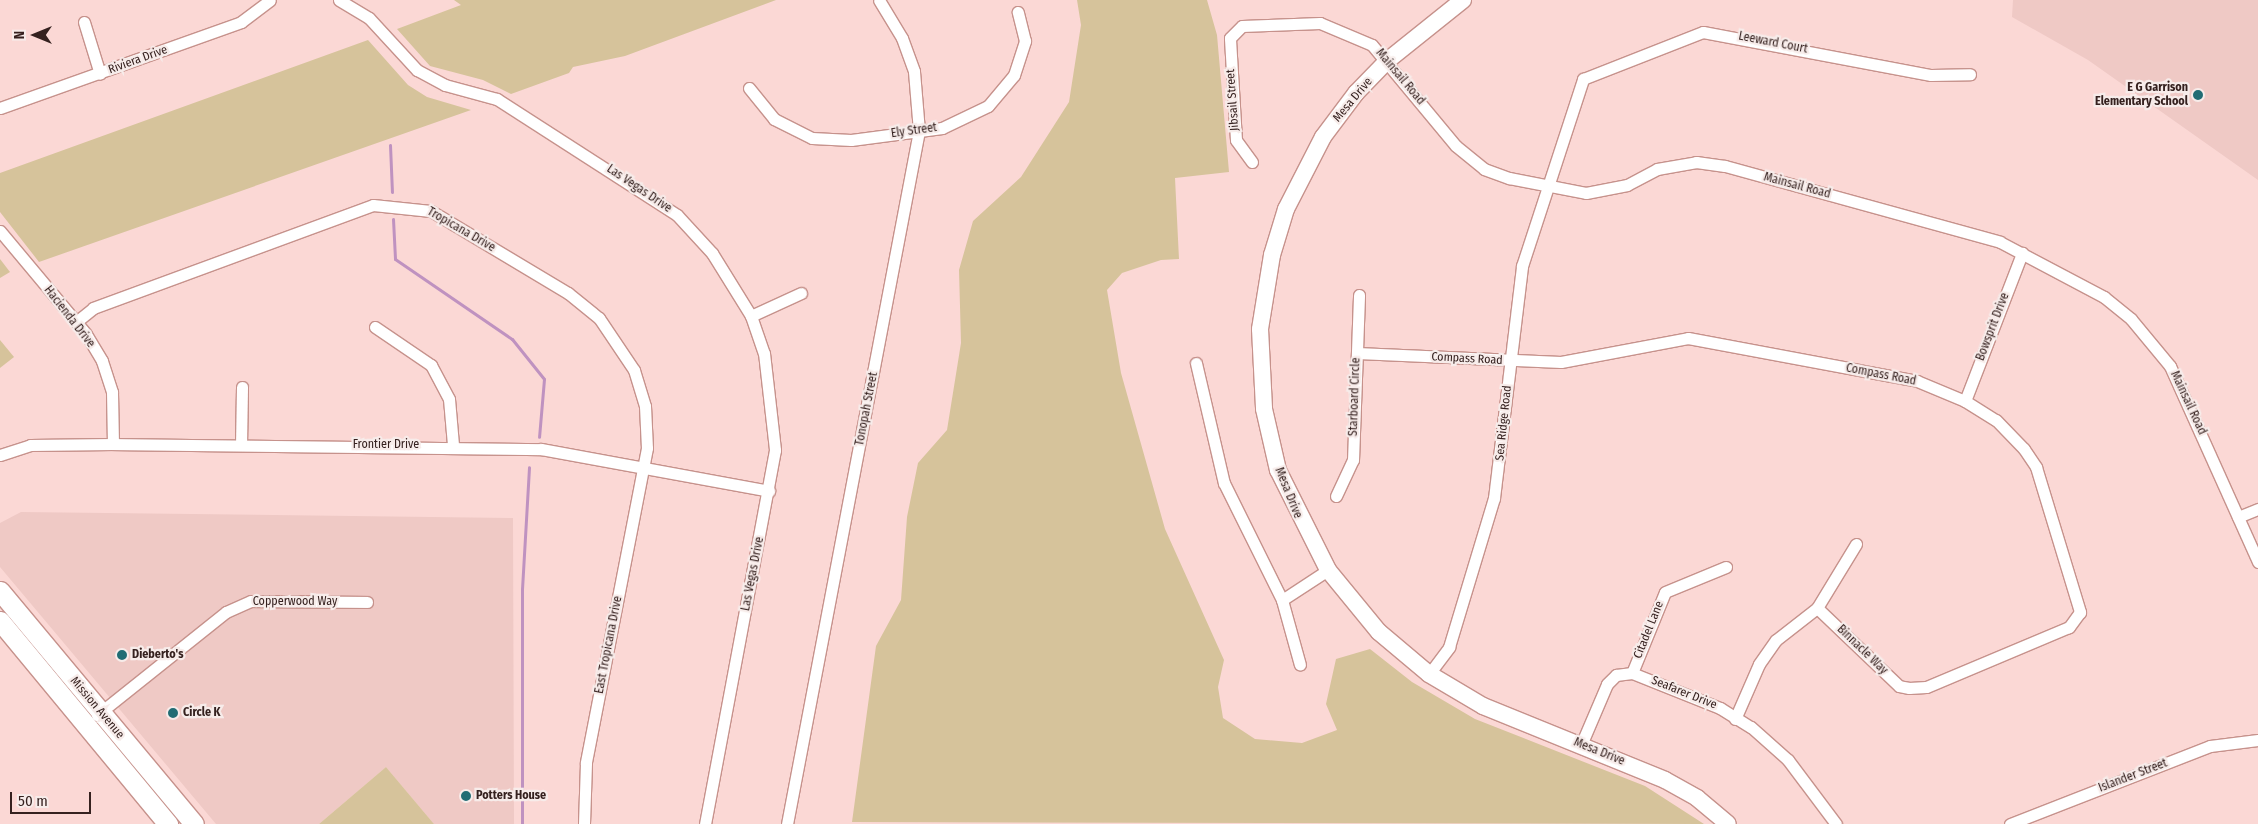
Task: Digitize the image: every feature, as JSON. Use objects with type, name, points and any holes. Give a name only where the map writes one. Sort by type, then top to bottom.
[{"type":"main road","name":"Mesa Drive","points":[[1463,0],[1388,60],[1323,137],[1298,182],[1272,255],[1260,329],[1264,408],[1278,470],[1328,570],[1379,632],[1429,674],[1483,706],[1581,745],[1682,789],[1728,824]]},
{"type":"main road","name":"Mission Avenue","points":[[0,591],[194,824]]},
{"type":"main road","name":"Mission Avenue","points":[[0,621],[168,824]]},
{"type":"street","name":"Riviera Drive","points":[[0,108],[100,74],[241,22],[270,0]]},
{"type":"street","name":"Las Vegas Drive","points":[[339,0],[369,18],[417,70],[445,85],[497,99],[670,210],[712,253],[751,316],[764,353],[773,404],[775,450],[769,491],[705,824]]},
{"type":"street","name":"Tonopah Street","points":[[787,824],[920,131],[914,71],[902,38],[879,0]]},
{"type":"street","name":"Ely Street","points":[[749,88],[774,119],[812,138],[851,140],[920,131],[973,116],[1002,93],[1014,75],[1025,41],[1018,12]]},
{"type":"street","points":[[84,22],[100,74]]},
{"type":"street","name":"Mainsail Road","points":[[1233,34],[1242,26],[1320,23],[1372,45],[1388,60],[1456,146],[1484,169],[1544,186],[1586,193],[1627,185],[1657,169],[1696,162],[1725,166],[2000,242],[2022,253],[2104,297],[2131,319],[2165,359],[2184,390],[2258,562]]},
{"type":"street","name":"Leeward Court","points":[[1583,79],[1703,32],[1931,75],[1970,74]]},
{"type":"street","name":"Jibsail Street","points":[[1233,34],[1229,47],[1236,140],[1252,162]]},
{"type":"street","name":"Sea Ridge Road","points":[[1429,674],[1449,647],[1494,498],[1522,266],[1544,186],[1583,79]]},
{"type":"street","name":"Tropicana Drive","points":[[76,322],[93,308],[373,205],[417,206],[568,293],[599,318],[634,370],[645,406],[644,467]]},
{"type":"street","name":"Hacienda Drive","points":[[0,231],[76,322],[102,361],[112,392],[113,444]]},
{"type":"street","name":"Bowsprit Drive","points":[[1965,400],[2022,253]]},
{"type":"street","points":[[751,316],[801,293]]},
{"type":"street","name":"Starboard Circle","points":[[1336,496],[1353,460],[1359,295]]},
{"type":"street","points":[[375,327],[436,372],[449,399],[453,445]]},
{"type":"street","name":"Compass Road","points":[[1357,353],[1511,361],[1585,360],[1688,338],[1918,381],[1965,400],[1996,420],[2036,467],[2080,612],[2070,627],[1926,687],[1909,688]]},
{"type":"street","points":[[1196,363],[1224,483],[1282,600],[1300,665]]},
{"type":"street","points":[[241,445],[242,387]]},
{"type":"street","name":"Frontier Drive","points":[[0,455],[30,445],[113,444],[453,445],[541,449],[769,491]]},
{"type":"street","name":"East Tropicana Drive","points":[[584,824],[586,763],[644,467]]},
{"type":"street","points":[[2238,517],[2258,509]]},
{"type":"street","points":[[1735,719],[1759,664],[1776,640],[1817,608],[1856,544]]},
{"type":"street","name":"Citadel Lane","points":[[1632,673],[1664,592],[1726,567]]},
{"type":"street","points":[[1282,600],[1328,570]]},
{"type":"street","name":"Copperwood Way","points":[[86,724],[226,612],[251,601],[367,602]]},
{"type":"street","name":"Binnacle Way","points":[[1817,608],[1899,686],[1909,688]]},
{"type":"street","points":[[1581,745],[1607,684],[1616,675],[1632,673]]},
{"type":"street","name":"Seafarer Drive","points":[[1632,673],[1720,708],[1735,719],[1788,760],[1836,824]]},
{"type":"street","name":"Islander Street","points":[[2010,824],[2210,746],[2258,740]]},
{"type":"shaded area","points":[[454,0],[776,0],[625,56],[573,67],[569,73],[511,94],[483,80],[430,66],[397,29],[461,5]]},
{"type":"shaded area","points":[[1077,0],[1207,0],[1217,35],[1229,172],[1175,178],[1179,259],[1161,260],[1122,273],[1107,290],[1121,373],[1165,529],[1224,660],[1218,687],[1223,718],[1255,739],[1302,743],[1337,730],[1326,704],[1336,659],[1370,649],[1412,682],[1475,719],[1645,786],[1704,824],[852,822],[876,646],[901,600],[907,517],[918,463],[947,430],[961,343],[959,270],[973,221],[1021,177],[1069,102],[1081,25]]},
{"type":"shaded area","name":"E G Garrison Elementary School","points":[[2013,0],[2258,0],[2258,180],[2088,60],[2012,17]]},
{"type":"shaded area","points":[[368,40],[408,85],[427,97],[471,110],[39,262],[0,212],[0,173]]},
{"type":"shaded area","points":[[0,259],[10,272],[0,278]]},
{"type":"shaded area","points":[[0,340],[14,357],[0,368]]},
{"type":"shaded area","points":[[21,512],[513,518],[514,824],[434,824],[386,767],[319,824],[216,824],[0,567],[0,523]]},
{"type":"shaded area","points":[[386,767],[434,824],[319,824]]},
{"type":"waterway","points":[[390,145],[392,192]]},
{"type":"waterway","points":[[393,219],[395,259],[512,339],[544,379],[539,437]]},
{"type":"waterway","points":[[522,824],[522,589],[529,467]]},
{"type":"place","name":"E G Garrison Elementary School","points":[[2198,95]]},
{"type":"place","name":"Dieberto's","points":[[122,655]]},
{"type":"place","name":"Circle K","points":[[173,713]]},
{"type":"place","name":"Potters House","points":[[466,796]]}]
